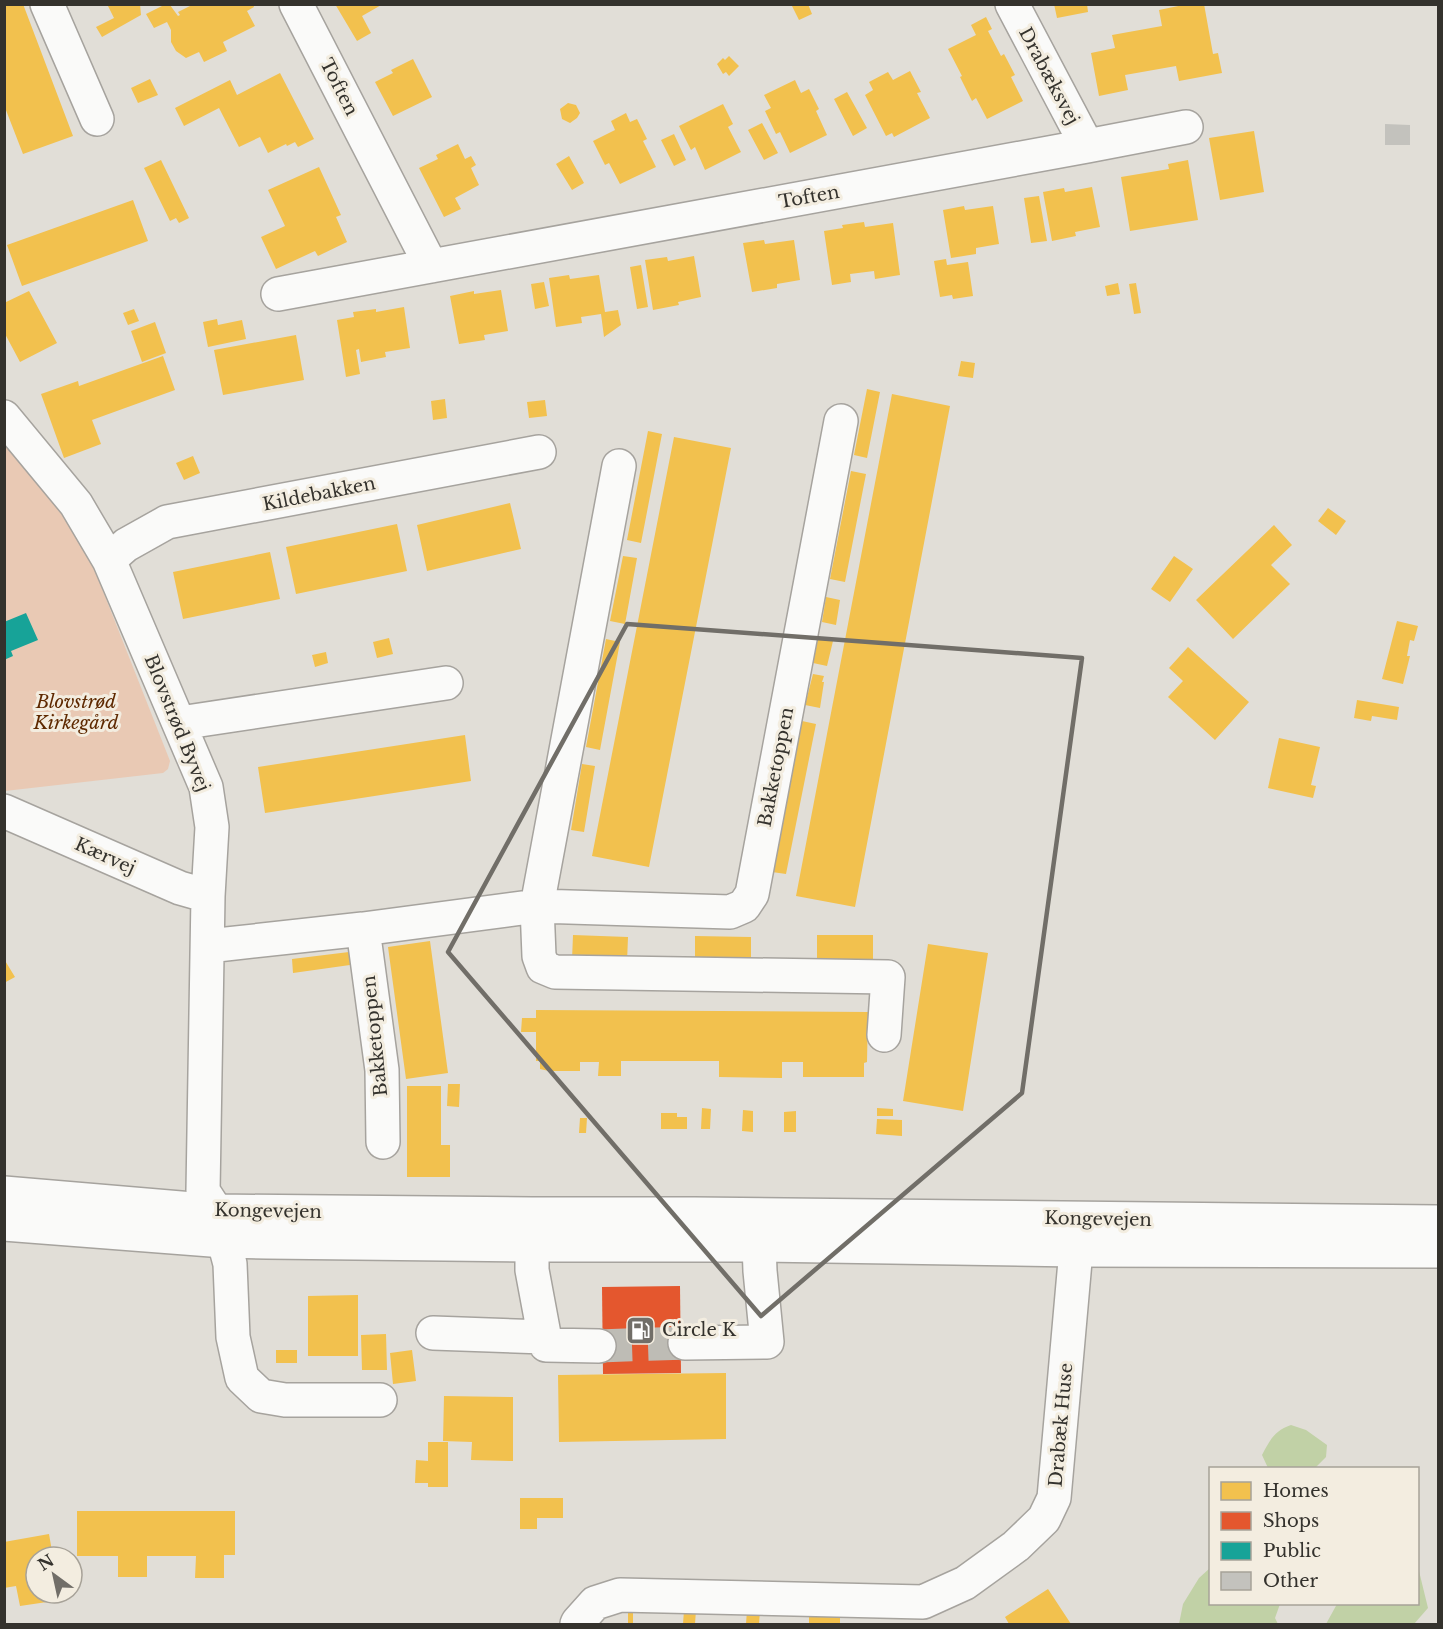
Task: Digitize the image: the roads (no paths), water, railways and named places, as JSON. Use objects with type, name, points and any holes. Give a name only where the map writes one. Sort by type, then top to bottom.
[{"type":"street","points":[[47,4],[97,119]]},
{"type":"street","name":"Toften","points":[[296,4],[431,266]]},
{"type":"street","name":"Drabæksvej","points":[[1012,4],[1087,146]]},
{"type":"street","name":"Toften","points":[[278,294],[1186,127]]},
{"type":"street","name":"Blovstrød Byvej","points":[[4,417],[76,504],[109,560],[206,787],[212,827],[208,896],[203,1191],[220,1226],[230,1264],[233,1338],[242,1378],[261,1396],[285,1400],[380,1400]]},
{"type":"street","name":"Bakketoppen","points":[[208,946],[363,929],[537,906],[730,912],[744,906],[752,894],[841,421]]},
{"type":"street","name":"Kildebakken","points":[[109,560],[126,545],[167,522],[539,452]]},
{"type":"street","points":[[619,466],[537,906],[539,956],[543,967],[555,972],[888,977],[884,1035]]},
{"type":"street","points":[[180,723],[446,683]]},
{"type":"street","name":"Kærvej","points":[[4,811],[180,888],[208,896]]},
{"type":"street","name":"Bakketoppen","points":[[363,929],[382,1070],[384,1142]]},
{"type":"street","name":"Kongevejen","points":[[4,1193],[220,1226]]},
{"type":"street","name":"Kongevejen","points":[[4,1224],[532,1230],[694,1214],[758,1230],[1076,1250],[1438,1251]]},
{"type":"street","name":"Kongevejen","points":[[758,1230],[1067,1219],[1438,1222]]},
{"type":"street","name":"Drabæk Huse","points":[[577,1624],[595,1604],[620,1595],[929,1613],[965,1582],[1016,1546],[1044,1519],[1054,1498],[1076,1250],[1067,1219]]},
{"type":"street","points":[[532,1230],[532,1270],[546,1345],[599,1346]]},
{"type":"street","points":[[685,1343],[767,1342],[758,1230]]},
{"type":"street","points":[[433,1333],[544,1336]]},
{"type":"tunnel","points":[[599,1346],[685,1343]]},
{"type":"place","name":"Circle K","points":[[641,1330]]},
{"type":"park label","name":"Blovstrød Kirkegård","points":[[76,712]]}]
